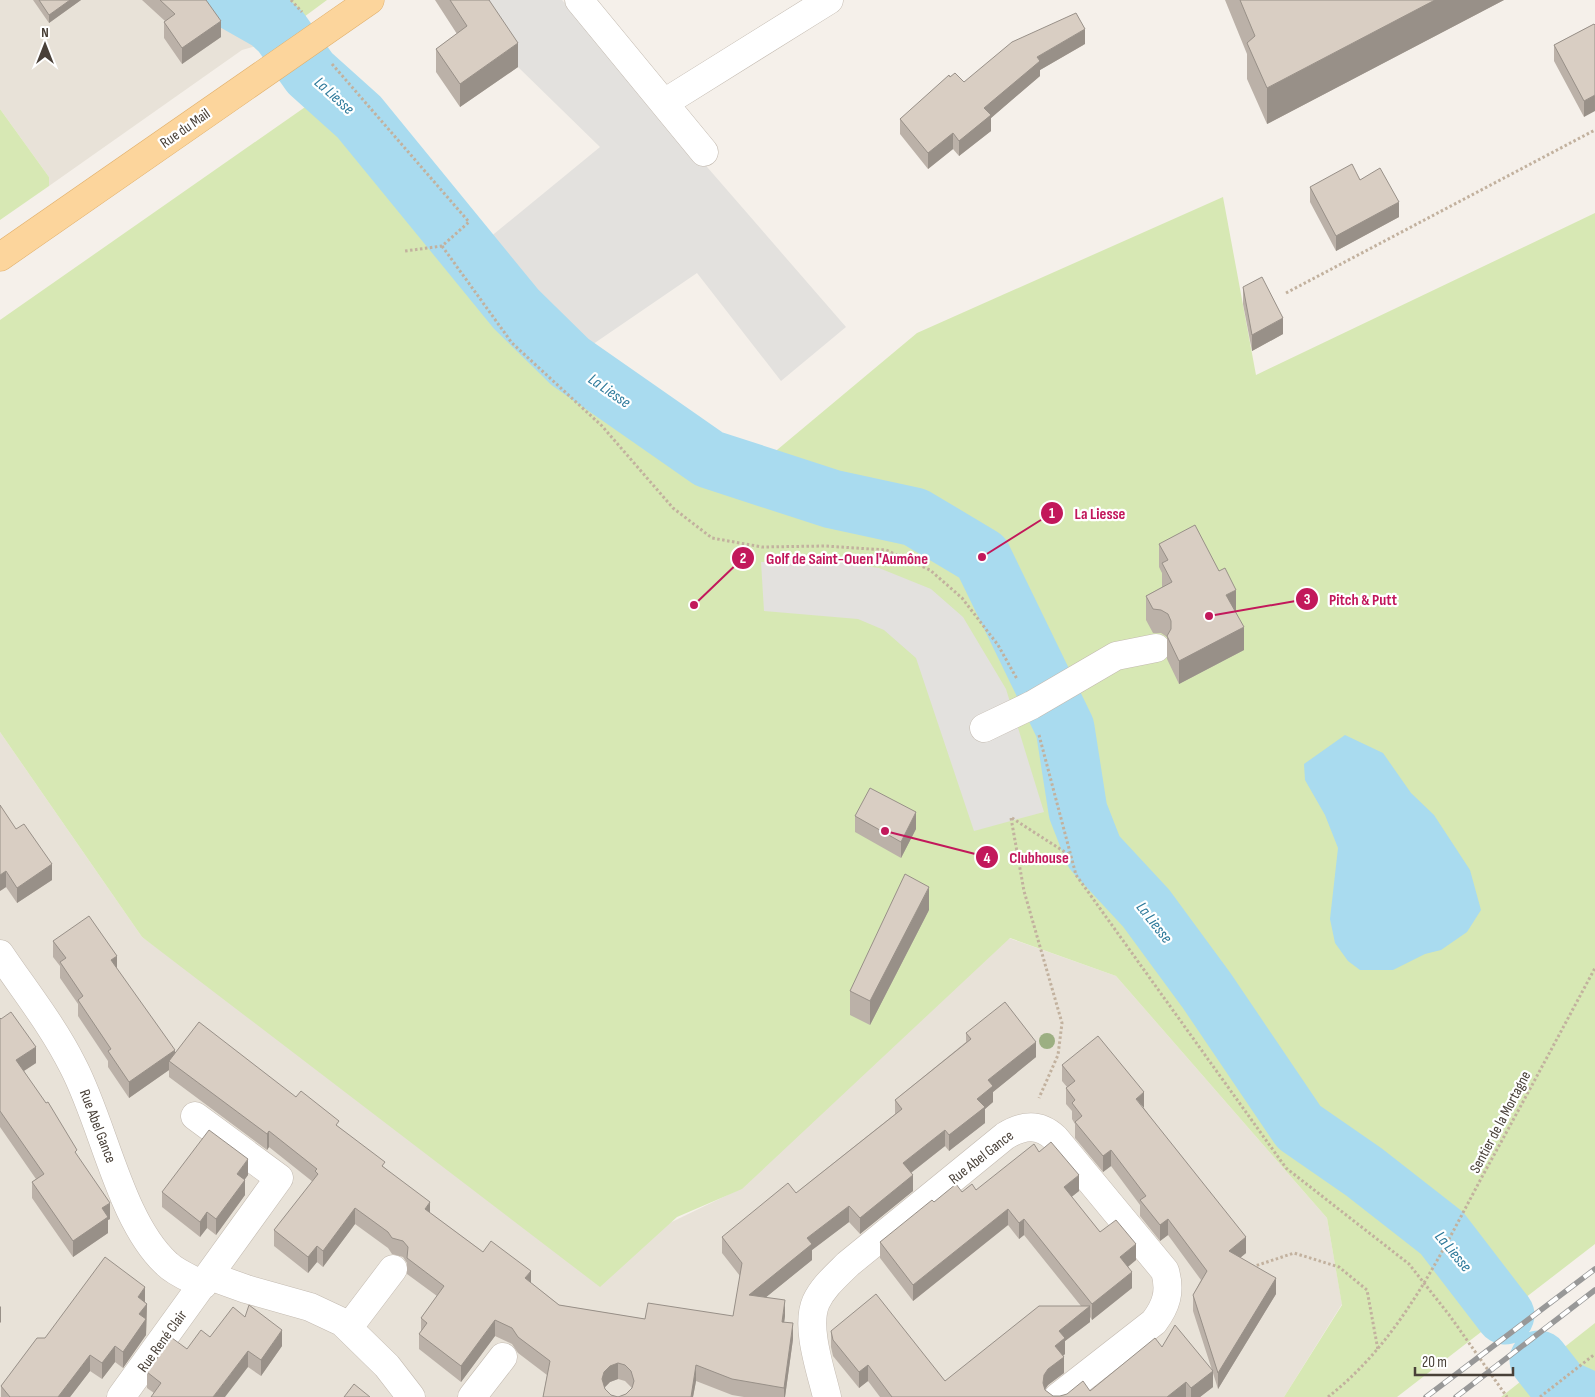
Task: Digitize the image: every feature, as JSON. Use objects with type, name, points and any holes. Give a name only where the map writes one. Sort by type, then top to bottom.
[{"type":"main road","name":"Rue du Mail","points":[[0,257],[370,0]]},
{"type":"street","points":[[579,0],[704,152]]},
{"type":"street","points":[[664,103],[829,0]]},
{"type":"street","points":[[984,728],[1043,699],[1116,656],[1156,648]]},
{"type":"street","name":"Rue Abel Gance","points":[[0,954],[9,986],[57,1036],[74,1067],[93,1107],[136,1223],[151,1248],[168,1266],[207,1280],[310,1307],[334,1317],[349,1327],[387,1366],[411,1397]]},
{"type":"street","name":"Rue René Clair","points":[[121,1397],[207,1280],[278,1178],[195,1116]]},
{"type":"street","name":"Rue Abel Gance","points":[[827,1397],[814,1343],[813,1324],[815,1304],[825,1287],[848,1264],[1005,1136],[1016,1129],[1026,1126],[1047,1130],[1055,1138],[1165,1271],[1169,1283],[1165,1308],[1154,1322],[1058,1397]]},
{"type":"street","points":[[349,1327],[393,1269]]},
{"type":"street","points":[[472,1397],[503,1357]]},
{"type":"path","points":[[309,42],[469,222],[442,246],[405,251]]},
{"type":"path","points":[[1286,293],[1595,130]]},
{"type":"path","points":[[442,246],[512,343],[602,426],[673,508],[712,538],[762,547],[825,546],[886,550],[930,570],[962,598],[998,646],[1043,699],[1076,875],[1286,1168],[1409,1264],[1424,1286],[1450,1316],[1507,1397]]},
{"type":"path","points":[[1026,1126],[1058,1055],[1062,1023],[1024,891],[1011,818],[1071,856]]},
{"type":"path","name":"Sentier de la Mortagne","points":[[1328,1397],[1356,1374],[1378,1351],[1424,1286],[1595,968]]},
{"type":"path","points":[[1249,1268],[1294,1253],[1339,1267],[1367,1290],[1378,1351]]},
{"type":"path","points":[[1540,1397],[1561,1378],[1595,1354]]},
{"type":"shaded area","points":[[0,0],[214,0],[270,42],[242,50],[49,186],[49,177],[0,109]]},
{"type":"shaded area","points":[[474,0],[562,0],[846,327],[781,381],[697,273],[583,351],[489,238],[600,147],[518,67]]},
{"type":"shaded area","points":[[821,560],[879,568],[931,589],[963,617],[1006,689],[1044,812],[974,831],[916,658],[884,630],[858,619],[764,611],[761,562]]},
{"type":"shaded area","points":[[0,732],[142,937],[593,1260],[742,1188],[1009,938],[1116,976],[1327,1218],[1342,1304],[1284,1397],[0,1397]]},
{"type":"green space","points":[[214,0],[327,0],[270,42]]},
{"type":"green space","points":[[351,75],[372,97],[583,351],[735,485],[917,333],[1223,197],[1256,375],[1595,213],[1595,1244],[1397,1397],[1284,1397],[1342,1305],[1327,1218],[1116,976],[1010,938],[742,1189],[677,1217],[600,1287],[142,937],[0,732],[0,320]]},
{"type":"green space","points":[[0,109],[49,177],[49,186],[0,220]]},
{"type":"green space","points":[[1595,1323],[1595,1397],[1501,1397]]},
{"type":"water","points":[[1345,735],[1383,753],[1411,793],[1434,815],[1470,870],[1481,910],[1467,932],[1441,950],[1425,954],[1393,970],[1360,970],[1348,961],[1335,943],[1330,919],[1338,848],[1325,815],[1305,780],[1304,764]]},
{"type":"building","points":[[39,0],[70,0],[49,15]]},
{"type":"building","points":[[160,0],[206,0],[221,21],[182,48],[164,22],[175,14]]},
{"type":"building","points":[[450,0],[489,0],[518,43],[460,84],[436,49],[467,26]]},
{"type":"building","points":[[1240,0],[1435,0],[1267,88],[1247,43],[1255,36]]},
{"type":"building","points":[[1076,13],[1085,29],[1037,57],[1040,61],[984,108],[991,115],[959,141],[953,133],[928,153],[900,119],[949,75],[950,77],[955,73],[964,82],[1012,42]]},
{"type":"building","points":[[1594,24],[1595,95],[1584,101],[1554,45]]},
{"type":"building","points":[[1352,164],[1360,180],[1380,168],[1399,202],[1336,236],[1310,187]]},
{"type":"building","points":[[1262,277],[1283,318],[1252,335],[1243,287]]},
{"type":"building","points":[[1195,525],[1219,571],[1225,568],[1236,590],[1226,595],[1244,627],[1179,661],[1167,636],[1171,629],[1171,621],[1168,614],[1161,610],[1153,609],[1146,596],[1172,582],[1162,563],[1168,560],[1159,544]]},
{"type":"building","points":[[870,788],[916,812],[901,842],[855,816]]},
{"type":"building","points":[[0,805],[16,829],[24,824],[52,864],[17,888],[6,871],[0,875]]},
{"type":"building","points":[[905,874],[929,887],[870,1001],[850,991]]},
{"type":"building","points":[[89,916],[117,956],[111,960],[175,1050],[129,1082],[108,1051],[111,1049],[78,1000],[83,996],[60,962],[66,958],[53,941]]},
{"type":"building","points":[[1005,1002],[1036,1042],[988,1080],[993,1086],[977,1099],[985,1107],[949,1135],[945,1130],[903,1163],[913,1175],[860,1218],[849,1206],[807,1238],[812,1244],[749,1295],[785,1300],[782,1322],[793,1323],[784,1388],[732,1379],[696,1365],[691,1397],[618,1397],[543,1397],[550,1361],[518,1337],[512,1328],[495,1320],[461,1366],[419,1334],[427,1323],[421,1318],[444,1286],[407,1258],[408,1247],[403,1241],[392,1238],[388,1232],[355,1208],[323,1251],[317,1246],[308,1257],[274,1230],[318,1174],[315,1171],[317,1169],[269,1131],[267,1134],[169,1061],[199,1022],[296,1097],[301,1091],[339,1121],[336,1125],[385,1162],[382,1166],[430,1202],[425,1209],[483,1252],[491,1241],[531,1271],[525,1278],[559,1305],[645,1319],[648,1303],[733,1316],[742,1263],[722,1237],[788,1183],[796,1193],[902,1109],[895,1100],[971,1039],[966,1033]],"holes":[[[618,1363],[625,1365],[631,1371],[634,1381],[632,1388],[626,1394],[618,1397],[611,1395],[605,1389],[602,1379],[604,1372],[610,1366]]]},
{"type":"building","points":[[11,1012],[36,1047],[16,1060],[46,1103],[48,1102],[77,1150],[75,1152],[110,1203],[102,1208],[108,1217],[73,1241],[32,1182],[44,1174],[0,1111],[0,1018]]},
{"type":"building","points":[[1098,1036],[1144,1092],[1136,1099],[1246,1237],[1229,1251],[1276,1278],[1218,1373],[1193,1295],[1207,1271],[1168,1219],[1160,1225],[1140,1200],[1146,1196],[1111,1150],[1103,1156],[1075,1122],[1082,1116],[1072,1103],[1075,1100],[1066,1088],[1075,1081],[1062,1065]]},
{"type":"building","points":[[209,1130],[248,1159],[237,1174],[245,1180],[216,1219],[207,1212],[200,1222],[162,1192]]},
{"type":"building","points":[[1051,1142],[1079,1175],[1064,1187],[1100,1232],[1116,1220],[1136,1244],[1120,1257],[1132,1272],[1092,1304],[1024,1219],[1019,1223],[1008,1209],[913,1285],[880,1242],[932,1200],[934,1202],[956,1184],[962,1192],[972,1184],[976,1190],[1034,1144],[1039,1152]]},
{"type":"building","points":[[105,1257],[145,1287],[138,1297],[147,1304],[139,1314],[146,1319],[123,1352],[115,1346],[102,1363],[90,1355],[58,1397],[10,1397],[1,1386],[37,1338],[45,1338]]},
{"type":"building","points":[[876,1294],[945,1381],[1039,1306],[1090,1306],[1059,1331],[1065,1338],[1055,1346],[1064,1357],[1048,1369],[1044,1375],[1043,1383],[1045,1390],[1053,1396],[1067,1394],[1083,1381],[1090,1391],[1155,1338],[1162,1347],[1175,1325],[1213,1371],[1191,1388],[1186,1382],[1167,1397],[892,1397],[868,1365],[859,1372],[833,1340],[831,1331]]},
{"type":"building","points":[[249,1305],[282,1330],[261,1360],[248,1351],[213,1397],[151,1397],[161,1383],[147,1372],[172,1338],[187,1349],[201,1330],[210,1337],[233,1307],[245,1317]]},
{"type":"building","points":[[354,1384],[370,1397],[344,1397]]},
{"type":"waterway","name":"La Liesse","points":[[232,0],[269,21],[281,32],[310,73],[359,117],[516,309],[570,362],[709,459],[832,499],[915,517],[982,557],[1065,728],[1078,811],[1094,852],[1146,908],[1207,991],[1299,1127],[1364,1172],[1442,1233],[1505,1315]]},
{"type":"waterway","name":"La Liesse","points":[[1539,1360],[1561,1388],[1581,1397]]},
{"type":"railway","points":[[1426,1397],[1595,1269]]},
{"type":"railway","points":[[1456,1397],[1595,1290]]},
{"type":"place","name":"La Liesse","points":[[982,557]]},
{"type":"place","name":"Golf de Saint-Ouen l'Aumône","points":[[694,605]]},
{"type":"place","name":"Pitch & Putt","points":[[1209,616]]},
{"type":"place","name":"Clubhouse","points":[[885,831]]}]
